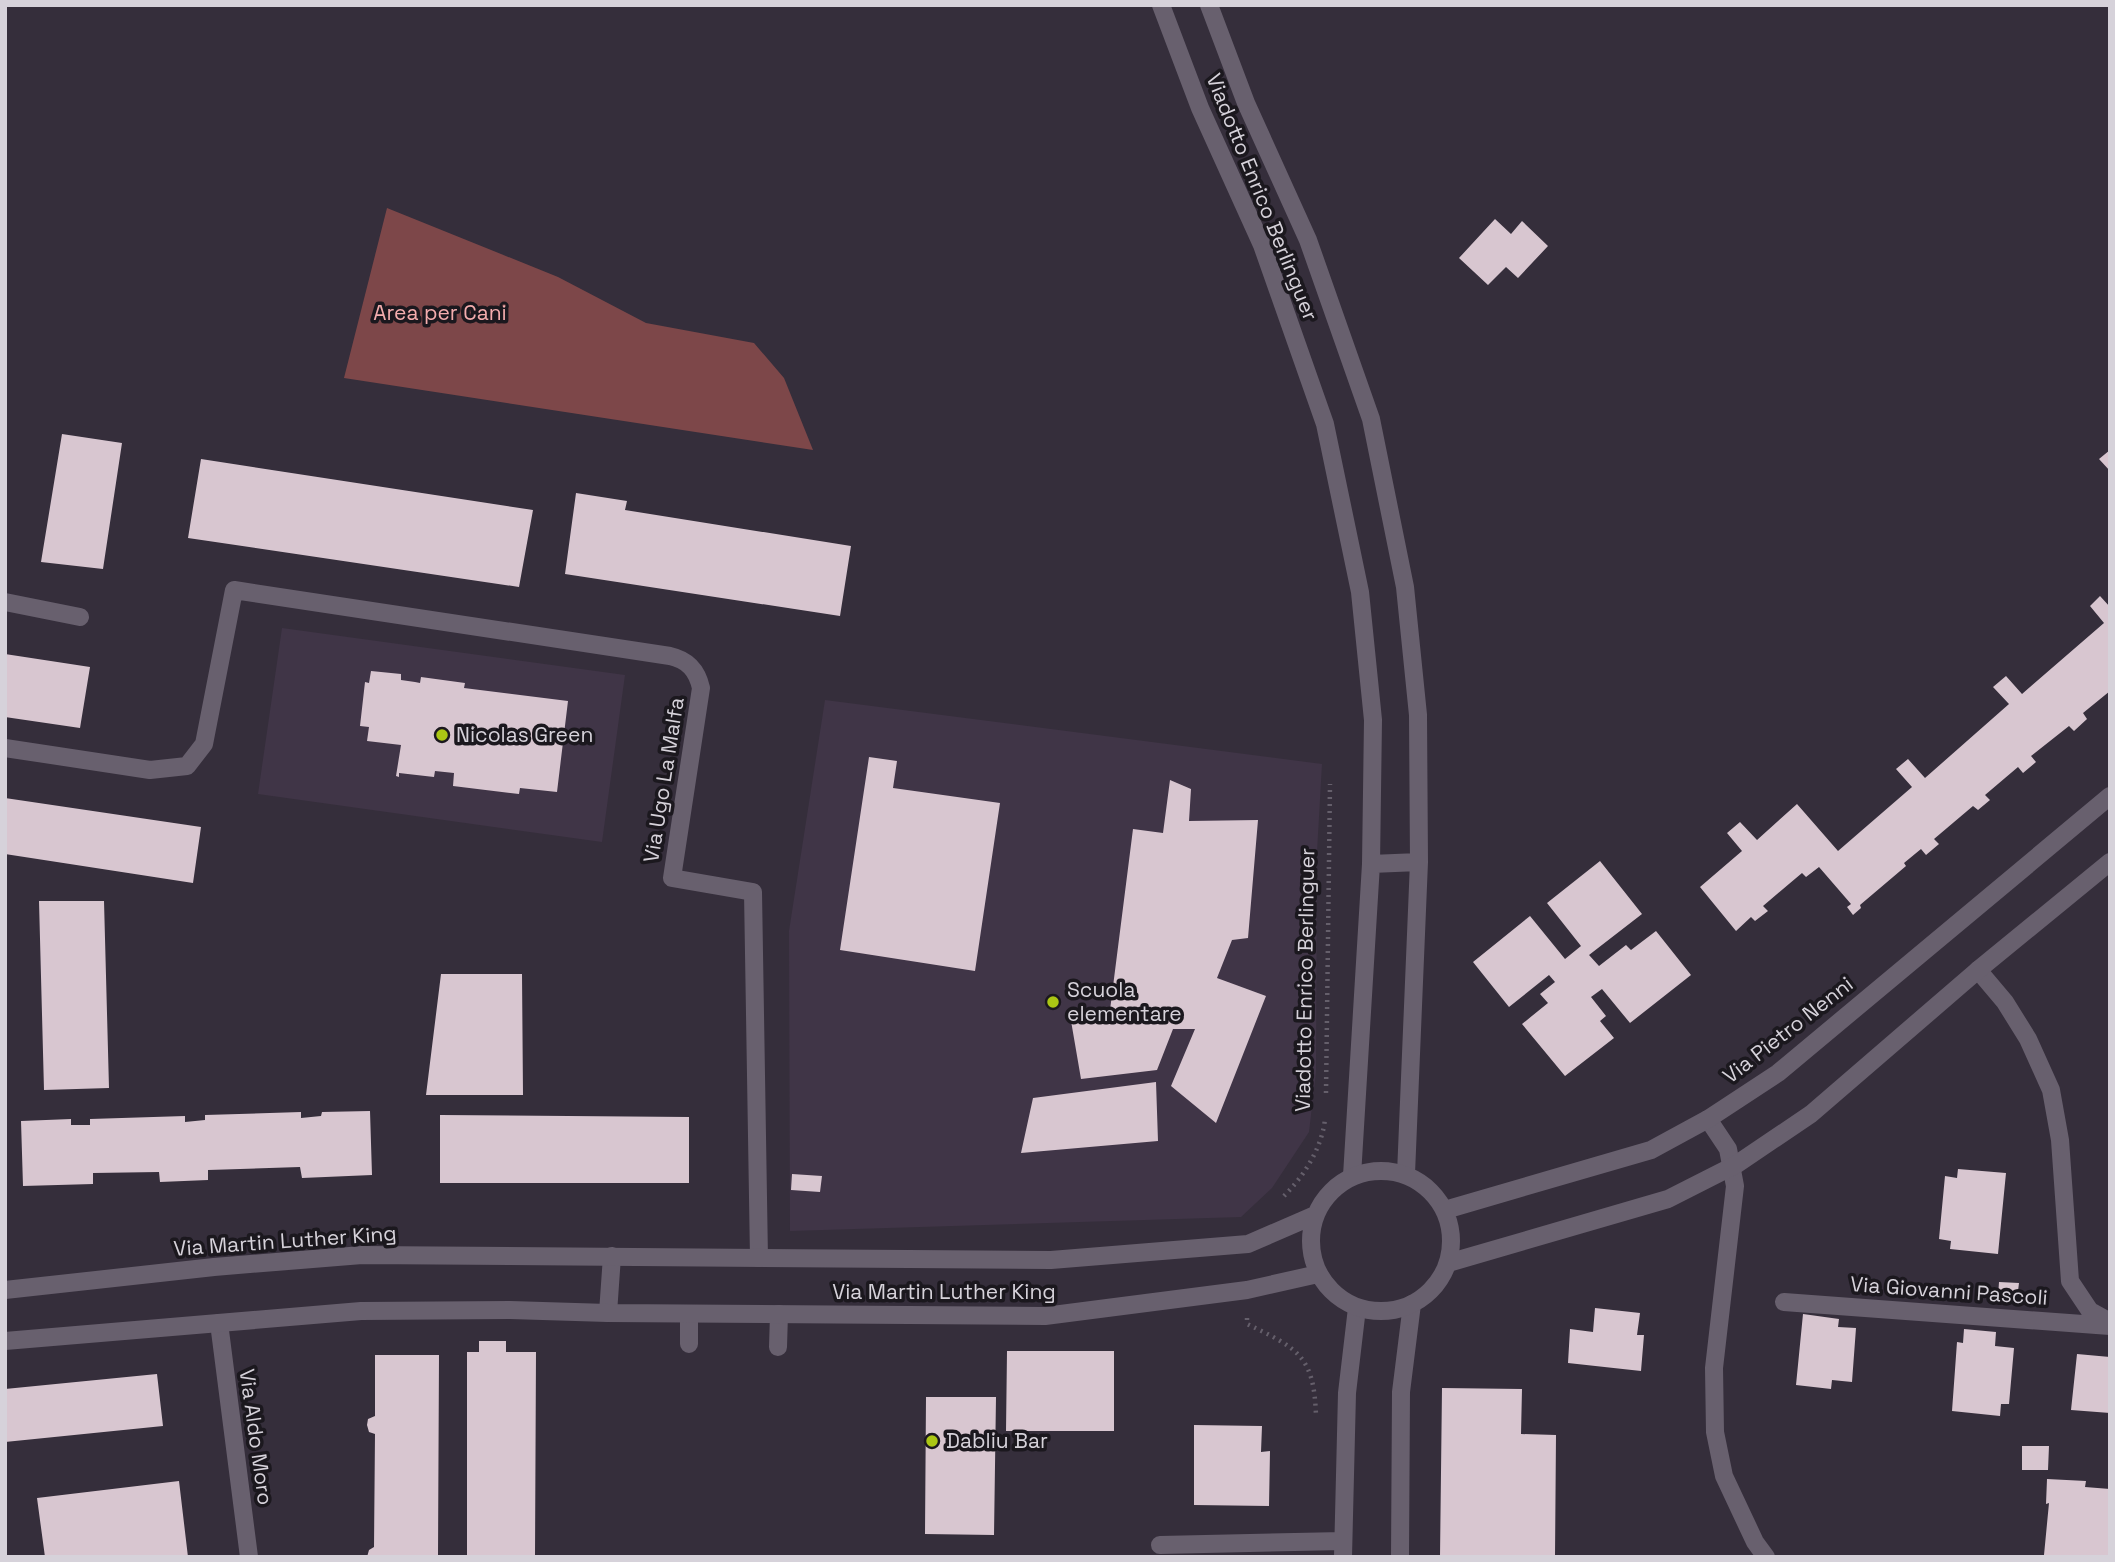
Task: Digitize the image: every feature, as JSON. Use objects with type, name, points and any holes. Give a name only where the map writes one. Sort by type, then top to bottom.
[{"type":"street","name":"Viadotto Enrico Berlinguer","points":[[1161,5],[1200,107],[1262,245],[1325,424],[1361,605],[1373,720],[1371,864],[1352,1176]]},
{"type":"street","name":"Viadotto Enrico Berlinguer","points":[[1209,5],[1246,103],[1308,240],[1371,419],[1405,587],[1418,715],[1419,862],[1406,1174]]},
{"type":"street","name":"Via Ugo La Malfa","points":[[5,748],[150,770],[187,766],[204,744],[234,590],[679,658],[695,670],[701,688],[672,878],[752,892],[759,1258]]},
{"type":"street","points":[[5,602],[80,617]]},
{"type":"street","name":"Via Pietro Nenni","points":[[1445,1210],[1651,1150],[1708,1119],[1778,1073],[2110,796]]},
{"type":"street","points":[[1371,864],[1419,862]]},
{"type":"street","points":[[1448,1263],[1668,1199],[1732,1167],[1811,1114],[1978,970],[2110,862]]},
{"type":"street","name":"Via Giovanni Pascoli","points":[[1978,970],[2005,1002],[2028,1039],[2051,1090],[2060,1140],[2070,1281],[2090,1311],[2110,1324]]},
{"type":"street","points":[[1708,1119],[1728,1149],[1735,1186],[1714,1368],[1715,1432],[1724,1476],[1755,1542],[1766,1557]]},
{"type":"street","points":[[1388,1170],[1406,1174],[1435,1195],[1445,1210],[1451,1227],[1448,1263],[1440,1280],[1427,1294],[1412,1304],[1394,1311],[1375,1312],[1357,1308],[1328,1289],[1318,1274],[1311,1255],[1310,1235],[1315,1215],[1336,1186],[1352,1176],[1388,1170]]},
{"type":"street","name":"Via Martin Luther King","points":[[5,1290],[214,1267],[362,1255],[1077,1258],[1248,1244],[1315,1215]]},
{"type":"street","points":[[608,1313],[612,1256]]},
{"type":"street","name":"Via Martin Luther King","points":[[5,1341],[361,1311],[510,1310],[1045,1317],[1247,1290],[1318,1274]]},
{"type":"street","name":"Via Giovanni Pascoli","points":[[1784,1302],[2110,1324]]},
{"type":"street","points":[[1400,1557],[1401,1392],[1412,1304]]},
{"type":"street","points":[[1160,1545],[1343,1549],[1347,1394],[1357,1308]]},
{"type":"street","points":[[689,1314],[689,1344]]},
{"type":"street","points":[[778,1347],[779,1314]]},
{"type":"street","name":"Via Aldo Moro","points":[[219,1323],[249,1557]]},
{"type":"path","name":"Viadotto Enrico Berlinguer","points":[[1326,1096],[1331,784]]},
{"type":"path","name":"Viadotto Enrico Berlinguer","points":[[1282,1198],[1295,1185],[1313,1158],[1325,1116]]},
{"type":"path","points":[[1247,1324],[1278,1339],[1298,1354],[1309,1367],[1315,1385],[1316,1426]]},
{"type":"shaded area","name":"Nicolas Green","points":[[282,628],[625,675],[602,842],[258,794]]},
{"type":"shaded area","name":"Scuola elementare","points":[[825,700],[1322,764],[1317,852],[1316,1072],[1309,1132],[1272,1188],[1241,1217],[790,1231],[789,931]]},
{"type":"green space","name":"Area per Cani","points":[[387,208],[558,277],[646,323],[754,343],[784,378],[813,450],[344,378]]},
{"type":"building","points":[[1495,219],[1511,234],[1522,221],[1548,246],[1518,278],[1506,267],[1488,285],[1459,258]]},
{"type":"building","points":[[62,434],[122,443],[103,569],[41,562]]},
{"type":"building","points":[[2110,450],[2110,471],[2099,459]]},
{"type":"building","points":[[201,459],[533,510],[519,587],[188,538]]},
{"type":"building","points":[[576,493],[627,501],[625,510],[851,546],[840,616],[565,574]]},
{"type":"building","points":[[2100,596],[2110,607],[2110,691],[2083,713],[2087,719],[2074,731],[2069,726],[2031,756],[2036,762],[2023,773],[2018,767],[1985,795],[1990,800],[1978,810],[1973,806],[1934,839],[1939,844],[1926,855],[1921,849],[1904,863],[1906,866],[1860,905],[1861,908],[1853,915],[1847,907],[1851,904],[1819,867],[1806,877],[1802,873],[1763,906],[1768,911],[1755,921],[1751,917],[1736,931],[1700,887],[1742,851],[1727,833],[1740,822],[1757,840],[1797,804],[1838,851],[1912,787],[1896,769],[1908,759],[1925,778],[2009,704],[1993,687],[2006,676],[2022,694],[2104,623],[2090,606]]},
{"type":"building","points":[[5,654],[90,667],[80,728],[5,717]]},
{"type":"building","points":[[371,671],[401,674],[401,680],[420,683],[421,677],[465,683],[464,688],[568,701],[557,792],[520,788],[519,794],[453,786],[454,773],[435,771],[434,777],[399,773],[399,777],[396,776],[401,745],[367,741],[369,727],[360,726],[365,682],[369,683]]},
{"type":"building","points":[[869,757],[897,761],[893,788],[1000,803],[975,971],[840,950]]},
{"type":"building","points":[[1170,780],[1191,789],[1189,821],[1258,820],[1248,938],[1232,940],[1217,978],[1266,996],[1216,1123],[1171,1086],[1195,1029],[1173,1029],[1157,1070],[1081,1079],[1070,1015],[1110,1010],[1133,829],[1163,833]]},
{"type":"building","points":[[5,798],[201,827],[193,883],[5,854]]},
{"type":"building","points":[[1600,861],[1642,914],[1589,955],[1599,966],[1626,945],[1631,950],[1656,931],[1691,975],[1630,1023],[1602,989],[1591,997],[1606,1016],[1600,1021],[1614,1038],[1565,1076],[1522,1024],[1548,1003],[1540,994],[1555,982],[1549,975],[1509,1007],[1473,962],[1530,916],[1565,959],[1581,946],[1547,903]]},
{"type":"building","points":[[39,901],[104,901],[109,1088],[44,1090]]},
{"type":"building","points":[[441,974],[522,974],[523,1095],[426,1095]]},
{"type":"building","points":[[1156,1082],[1158,1141],[1021,1153],[1033,1098]]},
{"type":"building","points":[[370,1111],[372,1175],[302,1178],[300,1167],[208,1170],[208,1180],[160,1182],[159,1172],[93,1173],[93,1184],[23,1186],[21,1121],[71,1119],[71,1125],[90,1125],[90,1119],[185,1116],[185,1122],[205,1120],[205,1115],[301,1112],[301,1118],[321,1116],[322,1112]]},
{"type":"building","points":[[440,1115],[689,1117],[689,1183],[440,1183]]},
{"type":"building","points":[[1958,1169],[2006,1173],[1998,1254],[1950,1249],[1951,1241],[1939,1239],[1945,1176],[1957,1178]]},
{"type":"building","points":[[792,1174],[822,1176],[820,1192],[791,1190]]},
{"type":"building","points":[[1999,1282],[2019,1283],[2017,1299],[1998,1297]]},
{"type":"building","points":[[1595,1308],[1640,1313],[1637,1335],[1644,1335],[1641,1371],[1568,1363],[1570,1329],[1593,1332]]},
{"type":"building","points":[[1803,1314],[1839,1319],[1838,1327],[1856,1328],[1852,1382],[1832,1380],[1831,1389],[1796,1385]]},
{"type":"building","points":[[1964,1329],[1996,1332],[1995,1346],[2014,1348],[2009,1404],[2001,1404],[2000,1416],[1952,1411],[1957,1342],[1963,1343]]},
{"type":"building","points":[[479,1341],[506,1341],[506,1352],[536,1352],[535,1557],[467,1557],[467,1352],[479,1352]]},
{"type":"building","points":[[1007,1351],[1114,1351],[1114,1431],[1006,1431]]},
{"type":"building","points":[[2077,1354],[2110,1357],[2110,1413],[2071,1410]]},
{"type":"building","points":[[375,1355],[439,1355],[438,1557],[367,1557],[369,1550],[374,1547],[375,1434],[369,1432],[367,1425],[368,1419],[375,1416]]},
{"type":"building","points":[[157,1374],[163,1426],[5,1442],[5,1389]]},
{"type":"building","points":[[1442,1388],[1522,1389],[1521,1434],[1556,1435],[1555,1557],[1440,1557]]},
{"type":"building","points":[[926,1397],[996,1397],[994,1535],[925,1534]]},
{"type":"building","points":[[1194,1425],[1262,1426],[1261,1452],[1270,1451],[1269,1506],[1194,1505]]},
{"type":"building","points":[[2022,1446],[2049,1446],[2048,1470],[2022,1470]]},
{"type":"building","points":[[2047,1479],[2086,1481],[2085,1487],[2110,1489],[2110,1557],[2044,1555],[2049,1503],[2046,1504]]},
{"type":"building","points":[[179,1481],[188,1557],[45,1557],[37,1498]]},
{"type":"place","name":"Nicolas Green","points":[[442,735]]},
{"type":"place","name":"Scuola elementare","points":[[1053,1002]]},
{"type":"place","name":"Dabliu Bar","points":[[932,1441]]}]
